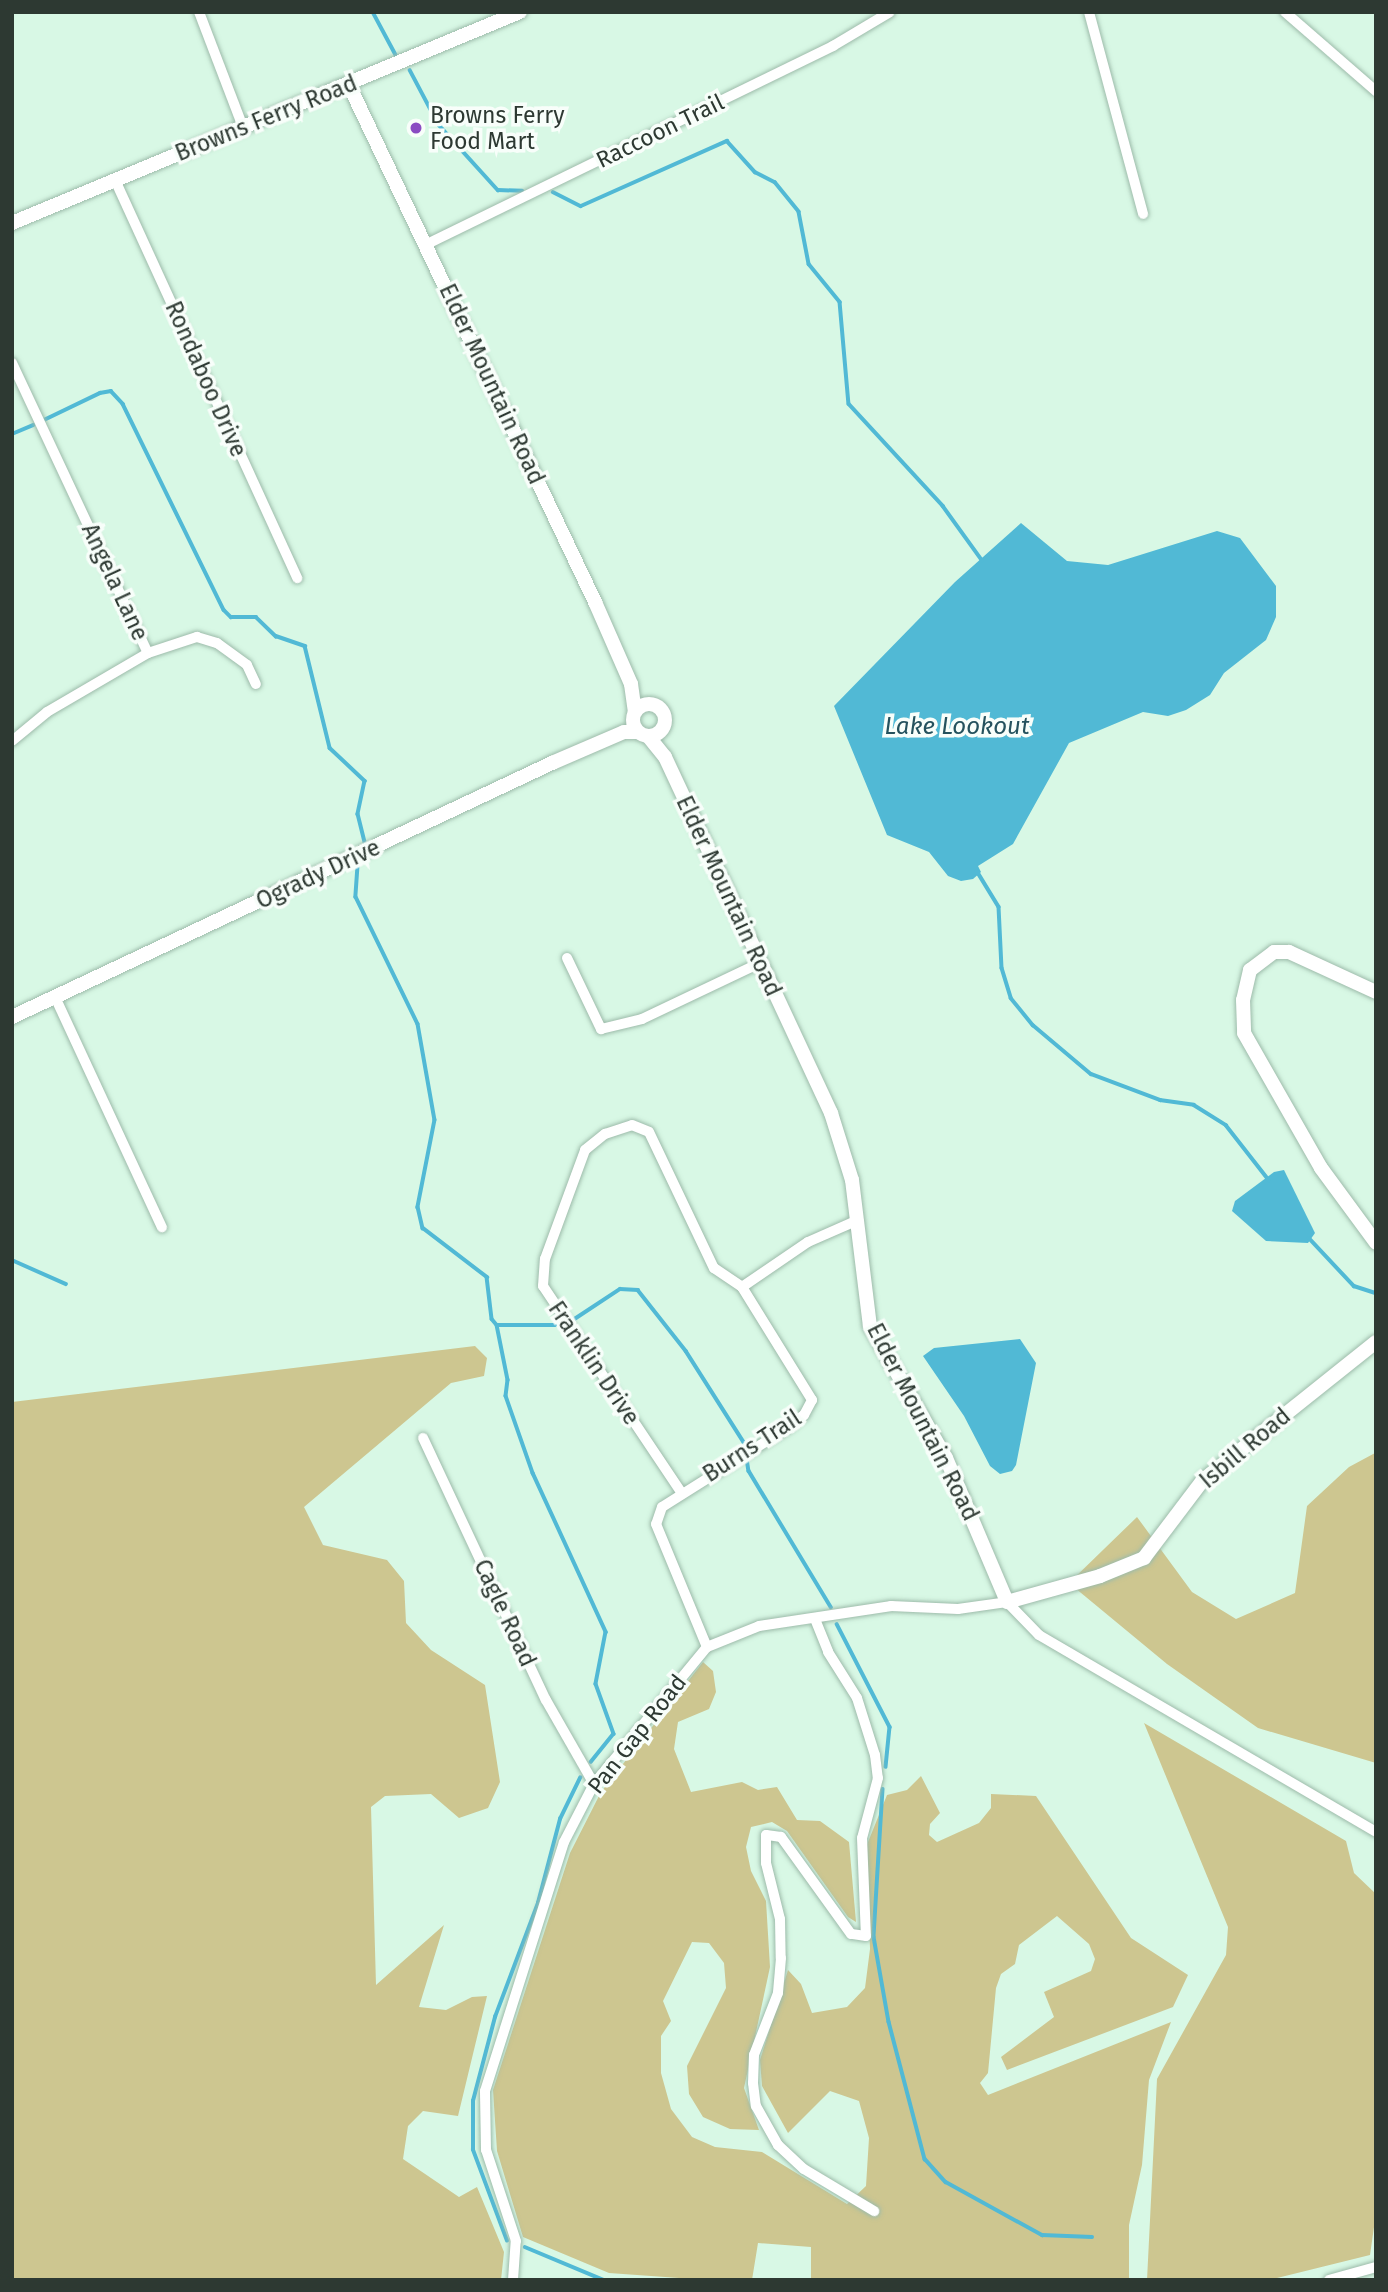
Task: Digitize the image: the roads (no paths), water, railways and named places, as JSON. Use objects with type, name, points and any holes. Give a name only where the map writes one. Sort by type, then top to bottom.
[{"type":"street","points":[[199,12],[243,127]]},
{"type":"street","name":"Raccoon Trail","points":[[427,244],[841,42],[890,12]]},
{"type":"street","points":[[1089,12],[1143,214]]},
{"type":"street","points":[[1285,12],[1376,91]]},
{"type":"street","name":"Browns Ferry Road","points":[[12,223],[349,85],[512,14]]},
{"type":"street","name":"Elder Mountain Road","points":[[349,85],[427,244],[631,684],[635,726],[665,757]]},
{"type":"street","name":"Rondaboo Drive","points":[[115,180],[297,578]]},
{"type":"street","name":"Angela Lane","points":[[12,363],[148,653],[47,712],[12,741]]},
{"type":"street","points":[[148,653],[197,636],[217,643],[247,665],[256,684]]},
{"type":"street","name":"Elder Mountain Road","points":[[631,684],[664,715],[662,730],[665,757],[831,1113],[852,1180],[870,1326],[946,1458],[1007,1602],[1039,1635],[1376,1832]]},
{"type":"street","points":[[635,726],[653,705]]},
{"type":"street","points":[[635,726],[662,730]]},
{"type":"street","name":"Ogrady Drive","points":[[12,1017],[635,726]]},
{"type":"street","points":[[1376,992],[1289,952],[1274,952],[1250,970],[1243,1000],[1244,1033],[1321,1168],[1376,1243]]},
{"type":"street","points":[[567,958],[601,1029],[642,1019],[760,963]]},
{"type":"street","points":[[55,997],[162,1227]]},
{"type":"street","name":"Franklin Drive","points":[[681,1492],[543,1286],[545,1259],[585,1150],[605,1134],[632,1125],[649,1132],[714,1268],[742,1287]]},
{"type":"street","points":[[742,1287],[808,1242],[858,1220]]},
{"type":"street","name":"Burns Trail","points":[[681,1492],[789,1427],[811,1406],[807,1385],[742,1287]]},
{"type":"street","name":"Isbill Road","points":[[1007,1602],[1100,1576],[1144,1558],[1203,1480],[1376,1342]]},
{"type":"street","name":"Cagle Road","points":[[423,1438],[546,1700],[594,1784]]},
{"type":"street","points":[[681,1492],[662,1507],[656,1524],[707,1647]]},
{"type":"street","name":"Pan Gap Road","points":[[513,2280],[516,2241],[486,2150],[485,2091],[564,1842],[594,1784],[707,1647],[759,1626],[891,1606],[958,1609],[1007,1602]]},
{"type":"street","points":[[815,1619],[828,1652],[857,1698],[875,1755],[878,1778],[862,1838],[866,1936],[851,1934],[781,1837],[766,1835],[766,1863],[780,1919],[781,1958],[778,1993],[754,2055],[752,2082],[757,2106],[778,2146],[804,2169],[874,2211]]},
{"type":"street","points":[[1329,2280],[1376,2267]]},
{"type":"water","name":"Lake Lookout","points":[[1021,523],[1067,561],[1108,565],[1217,531],[1240,538],[1276,586],[1276,617],[1266,640],[1224,673],[1210,695],[1186,710],[1168,716],[1143,712],[1069,743],[1013,844],[978,866],[981,872],[973,879],[961,881],[948,876],[929,852],[887,835],[834,706],[955,582]]},
{"type":"water","points":[[1284,1170],[1315,1233],[1308,1243],[1266,1241],[1232,1211],[1235,1201],[1274,1172]]},
{"type":"water","points":[[1020,1339],[1036,1363],[1016,1465],[1012,1471],[1000,1474],[990,1466],[964,1416],[923,1356],[934,1348]]},
{"type":"waterway","points":[[373,12],[396,55]]},
{"type":"waterway","points":[[410,70],[439,125],[498,190],[522,191]]},
{"type":"waterway","points":[[553,192],[581,206],[727,141],[755,172],[775,182],[799,212],[809,264],[840,302],[849,404],[943,506],[982,560]]},
{"type":"waterway","points":[[44,420],[100,393],[111,391],[123,404],[224,610],[231,617],[256,617],[276,636],[305,646],[330,748],[365,781],[358,814],[365,843]]},
{"type":"waterway","points":[[12,434],[33,425]]},
{"type":"waterway","points":[[358,866],[356,897],[418,1024],[435,1120],[418,1207],[423,1228],[487,1277],[492,1319],[497,1325],[508,1380],[506,1396],[533,1473],[606,1632],[596,1684],[614,1734],[591,1762]]},
{"type":"waterway","points":[[977,871],[999,907],[1002,968],[1011,998],[1033,1025],[1091,1074],[1160,1100],[1194,1105],[1226,1125],[1269,1180]]},
{"type":"waterway","points":[[1309,1238],[1354,1286],[1376,1293]]},
{"type":"waterway","points":[[12,1260],[66,1284]]},
{"type":"waterway","points":[[573,1320],[620,1289],[638,1290],[686,1351],[745,1444]]},
{"type":"waterway","points":[[497,1325],[555,1325]]},
{"type":"waterway","points":[[747,1459],[749,1471],[831,1607]]},
{"type":"waterway","points":[[837,1624],[890,1727],[886,1767]]},
{"type":"waterway","points":[[507,2241],[473,2150],[473,2101],[495,2017],[538,1903],[560,1819],[580,1778]]},
{"type":"waterway","points":[[883,1789],[874,1937],[889,2022],[925,2159],[946,2182],[1042,2235],[1092,2237]]},
{"type":"waterway","points":[[525,2247],[604,2280]]},
{"type":"place","name":"Browns Ferry Food Mart","points":[[416,128]]}]
